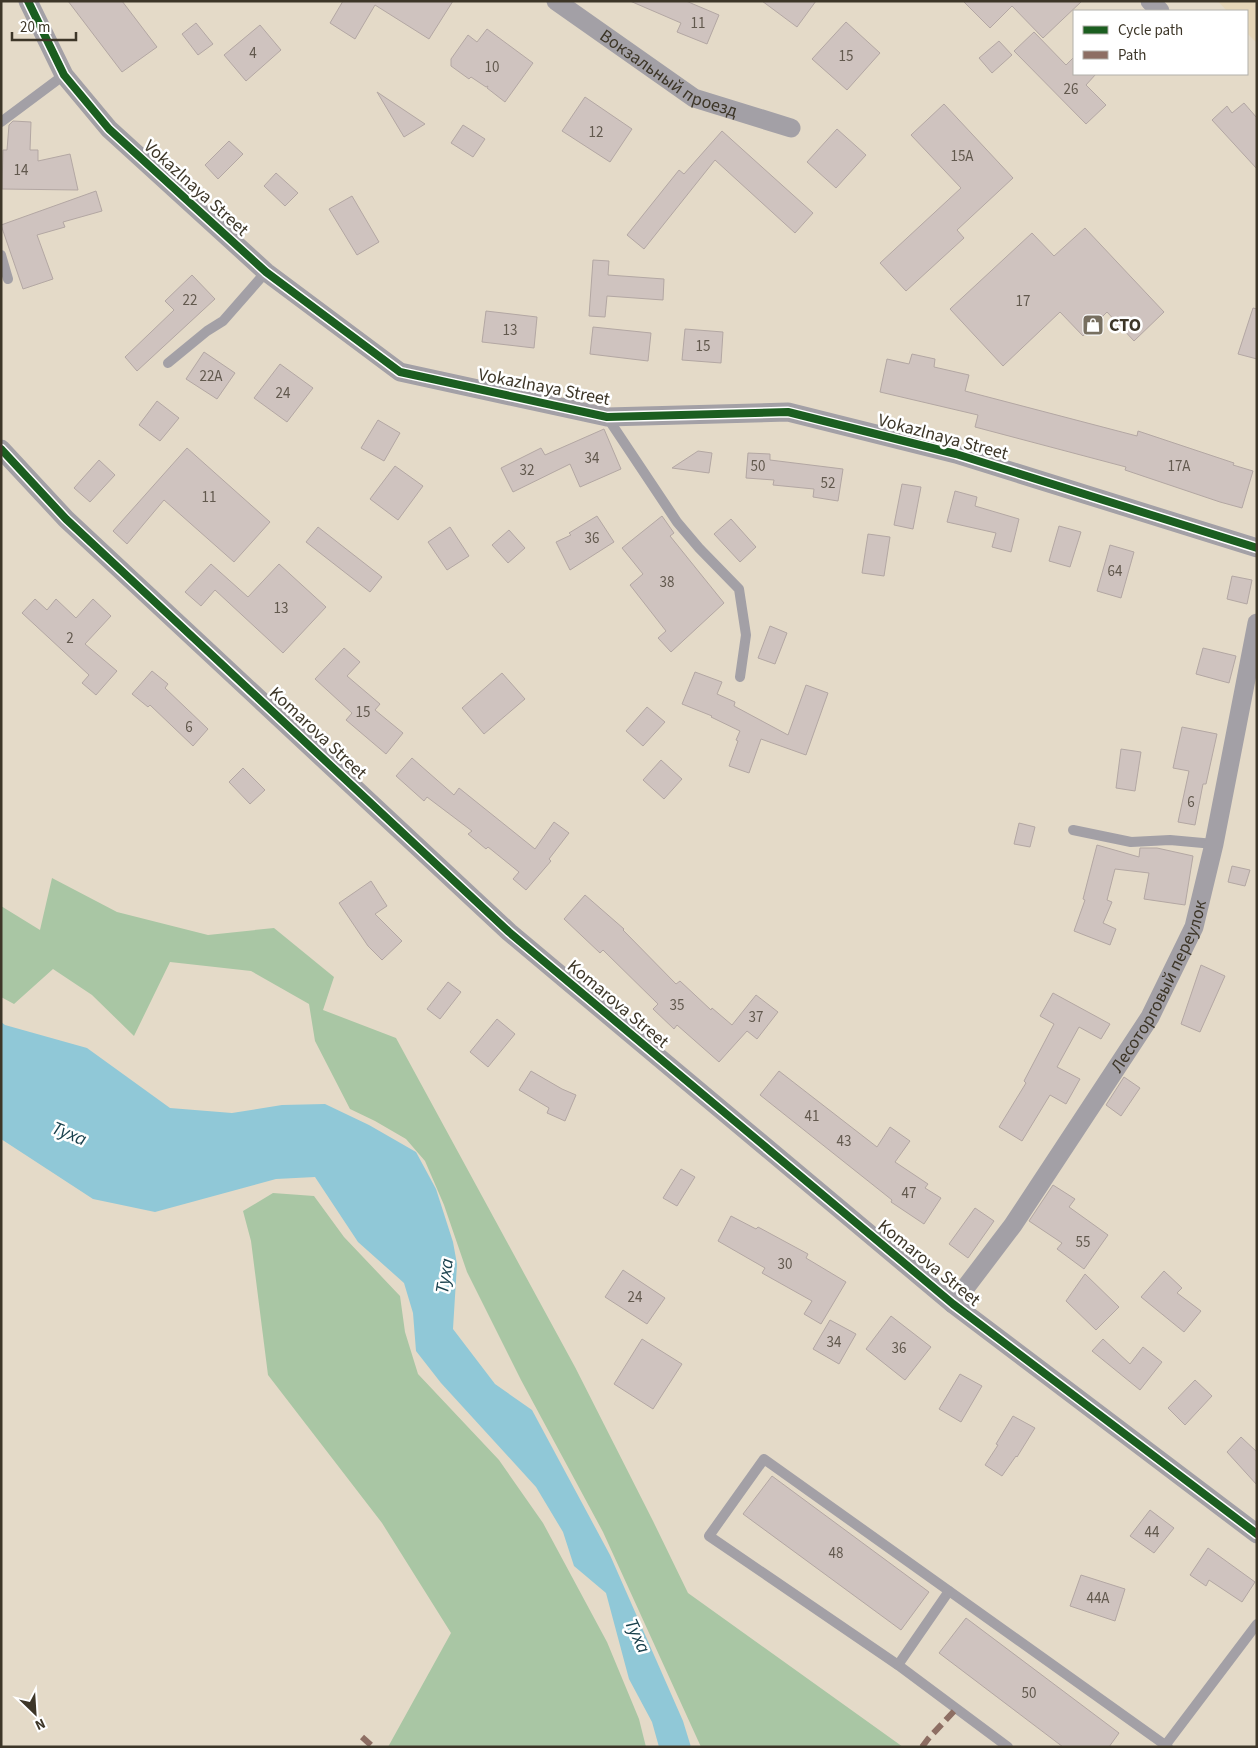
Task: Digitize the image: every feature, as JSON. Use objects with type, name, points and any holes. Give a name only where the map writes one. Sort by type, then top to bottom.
[{"type":"street","name":"Vokazlnaya Street","points":[[28,1],[64,75],[109,129],[266,272],[400,372],[607,417],[788,412],[956,454],[1257,548]]},
{"type":"street","name":"Вокзальный проезд","points":[[556,1],[694,98],[791,128]]},
{"type":"street","points":[[1150,1],[1159,10]]},
{"type":"street","name":"Komarova Street","points":[[1,449],[66,519],[510,932],[953,1304],[1257,1534]]},
{"type":"street","name":"Лесоторговый переулок","points":[[953,1304],[1013,1225],[1150,1017],[1194,926],[1214,844],[1257,623]]},
{"type":"lane","points":[[1,122],[64,75]]},
{"type":"lane","points":[[1,255],[8,279]]},
{"type":"lane","points":[[168,364],[207,331],[223,321],[266,272]]},
{"type":"lane","points":[[607,417],[677,522],[699,548],[739,589],[746,635],[740,677]]},
{"type":"lane","points":[[1072,830],[1131,842],[1170,840],[1214,844]]},
{"type":"lane","points":[[1008,1747],[898,1665],[708,1536],[764,1459],[1166,1746],[1257,1624]]},
{"type":"lane","points":[[898,1665],[949,1591]]},
{"type":"shaded area","points":[[1218,1],[1257,1],[1257,43],[1248,34],[1248,10],[1226,10]]},
{"type":"green space","points":[[52,878],[117,912],[208,935],[274,928],[334,977],[323,1010],[396,1038],[575,1367],[688,1593],[903,1747],[701,1747],[603,1532],[521,1380],[467,1272],[444,1205],[425,1161],[406,1139],[350,1109],[315,1041],[309,1004],[251,971],[170,962],[134,1036],[92,995],[53,969],[14,1004],[1,997],[1,906],[40,930]]},
{"type":"green space","points":[[273,1193],[314,1196],[344,1237],[400,1296],[405,1332],[418,1374],[499,1460],[543,1523],[607,1642],[639,1719],[646,1747],[388,1747],[451,1633],[382,1523],[268,1375],[251,1241],[243,1211]]},
{"type":"water","name":"Туха","points":[[1,1022],[5,1025],[87,1048],[170,1108],[232,1113],[282,1105],[325,1104],[369,1125],[416,1152],[436,1189],[453,1242],[457,1264],[453,1329],[495,1384],[532,1410],[610,1555],[683,1721],[691,1747],[659,1747],[652,1722],[629,1679],[606,1593],[574,1566],[563,1532],[536,1487],[441,1383],[416,1351],[413,1313],[404,1283],[358,1242],[315,1177],[276,1179],[155,1212],[93,1199],[1,1139]]},
{"type":"building","points":[[68,1],[122,1],[157,47],[122,72]]},
{"type":"building","points":[[343,1],[453,1],[429,39],[375,5],[355,39],[330,23]]},
{"type":"building","points":[[630,1],[686,1],[719,15],[707,44],[677,32],[681,23]]},
{"type":"building","points":[[762,1],[816,1],[797,27]]},
{"type":"building","points":[[963,1],[1082,1],[1043,38],[1012,6],[990,28]]},
{"type":"building","points":[[846,22],[880,53],[847,90],[812,59]]},
{"type":"building","points":[[196,23],[213,44],[198,55],[182,34]]},
{"type":"building","points":[[260,25],[281,50],[246,81],[224,55]]},
{"type":"building","points":[[487,29],[533,63],[505,102],[487,88],[488,86],[486,87],[471,77],[469,79],[451,66],[451,59],[468,35],[477,42]]},
{"type":"building","points":[[1034,32],[1066,65],[1073,58],[1073,75],[1095,75],[1086,85],[1106,105],[1086,124],[1014,51]]},
{"type":"building","points":[[999,41],[1012,55],[992,73],[979,58]]},
{"type":"building","points":[[377,92],[425,124],[404,137]]},
{"type":"building","points":[[585,97],[632,129],[610,162],[562,131]]},
{"type":"building","points":[[1244,103],[1257,118],[1257,169],[1212,120],[1227,106],[1232,113]]},
{"type":"building","points":[[944,104],[1013,178],[957,230],[964,238],[906,291],[880,263],[961,188],[911,135]]},
{"type":"building","points":[[13,121],[31,122],[30,150],[38,150],[38,161],[70,154],[78,190],[2,189],[3,150],[7,150],[9,125]]},
{"type":"building","points":[[463,125],[485,139],[473,157],[451,143]]},
{"type":"building","points":[[837,129],[866,155],[836,188],[807,162]]},
{"type":"building","points":[[722,131],[813,213],[795,233],[715,160],[644,249],[627,235],[679,170],[684,174]]},
{"type":"building","points":[[229,141],[243,154],[218,179],[205,165]]},
{"type":"building","points":[[276,173],[298,193],[285,206],[264,186]]},
{"type":"building","points":[[96,191],[102,211],[63,222],[65,227],[37,235],[53,279],[23,289],[1,225]]},
{"type":"building","points":[[352,196],[379,242],[357,255],[329,209]]},
{"type":"building","points":[[1085,228],[1164,312],[1134,341],[1107,312],[1083,336],[1060,312],[1003,366],[950,309],[1032,233],[1054,256]]},
{"type":"building","points":[[593,260],[609,261],[608,275],[664,279],[663,300],[607,296],[605,317],[589,316]]},
{"type":"building","points":[[192,275],[215,299],[137,371],[125,357],[174,310],[165,301]]},
{"type":"building","points":[[1253,308],[1257,309],[1257,359],[1238,354]]},
{"type":"building","points":[[486,311],[537,317],[534,348],[482,342]]},
{"type":"building","points":[[593,327],[651,333],[648,361],[590,354]]},
{"type":"building","points":[[685,329],[723,332],[721,363],[682,360]]},
{"type":"building","points":[[204,352],[235,373],[217,399],[186,379]]},
{"type":"building","points":[[912,354],[935,359],[934,367],[969,375],[965,391],[1137,436],[1138,431],[1253,471],[1242,508],[1125,470],[1126,467],[975,427],[978,415],[880,392],[887,359],[909,364]]},
{"type":"building","points":[[280,364],[313,388],[287,422],[254,398]]},
{"type":"building","points":[[157,401],[179,418],[160,441],[139,425]]},
{"type":"building","points":[[378,420],[400,433],[384,461],[361,448]]},
{"type":"building","points":[[604,429],[621,469],[580,487],[570,464],[513,492],[501,468],[541,448],[545,455]]},
{"type":"building","points":[[187,448],[270,522],[234,562],[164,500],[127,544],[113,531]]},
{"type":"building","points":[[698,451],[712,453],[709,473],[672,468]]},
{"type":"building","points":[[748,453],[770,454],[770,460],[843,469],[838,501],[813,497],[814,489],[773,485],[774,480],[746,478]]},
{"type":"building","points":[[99,460],[115,475],[90,502],[74,488]]},
{"type":"building","points":[[395,466],[423,486],[398,520],[370,499]]},
{"type":"building","points":[[902,484],[921,487],[913,529],[894,525]]},
{"type":"building","points":[[955,491],[977,497],[975,506],[1019,519],[1011,552],[992,547],[996,533],[947,522]]},
{"type":"building","points":[[597,516],[614,542],[570,570],[556,542],[571,535],[569,533]]},
{"type":"building","points":[[662,516],[674,533],[670,536],[724,603],[671,652],[658,638],[666,631],[630,585],[643,574],[622,548]]},
{"type":"building","points":[[731,519],[756,547],[740,562],[714,534]]},
{"type":"building","points":[[1059,526],[1081,532],[1070,567],[1049,561]]},
{"type":"building","points":[[318,527],[382,577],[370,592],[306,542]]},
{"type":"building","points":[[450,527],[469,556],[447,570],[428,542]]},
{"type":"building","points":[[509,530],[525,548],[508,563],[492,545]]},
{"type":"building","points":[[868,534],[890,537],[884,576],[862,573]]},
{"type":"building","points":[[1110,545],[1134,552],[1121,598],[1097,591]]},
{"type":"building","points":[[211,564],[248,597],[279,564],[326,607],[283,653],[215,590],[201,606],[185,592]]},
{"type":"building","points":[[1232,576],[1252,580],[1247,604],[1227,599]]},
{"type":"building","points":[[35,599],[47,610],[56,599],[76,618],[93,599],[111,616],[85,644],[117,671],[96,695],[82,683],[89,675],[22,613]]},
{"type":"building","points":[[770,626],[787,633],[775,664],[758,658]]},
{"type":"building","points":[[344,648],[360,662],[347,676],[380,704],[375,710],[403,733],[386,754],[346,720],[352,713],[315,679]]},
{"type":"building","points":[[1203,648],[1236,656],[1229,683],[1196,674]]},
{"type":"building","points":[[152,671],[168,684],[165,688],[208,729],[193,746],[150,705],[148,707],[132,694]]},
{"type":"building","points":[[695,672],[722,682],[717,694],[735,702],[734,706],[788,735],[806,685],[828,693],[806,755],[761,739],[749,773],[729,766],[740,731],[712,716],[682,704]]},
{"type":"building","points":[[502,673],[525,699],[484,734],[462,708]]},
{"type":"building","points":[[647,707],[665,722],[643,746],[626,731]]},
{"type":"building","points":[[1182,727],[1217,734],[1206,784],[1203,784],[1195,825],[1178,822],[1189,771],[1173,768]]},
{"type":"building","points":[[1121,749],[1141,752],[1135,791],[1116,788]]},
{"type":"building","points":[[412,758],[454,795],[459,788],[535,849],[554,822],[569,833],[549,859],[551,861],[526,890],[513,879],[519,872],[488,847],[486,849],[468,834],[472,831],[427,797],[424,801],[396,776]]},
{"type":"building","points":[[661,760],[682,779],[664,799],[643,780]]},
{"type":"building","points":[[243,768],[265,790],[250,804],[229,782]]},
{"type":"building","points":[[1019,823],[1035,827],[1030,847],[1014,844]]},
{"type":"building","points":[[1097,845],[1139,857],[1140,848],[1157,848],[1193,856],[1185,905],[1144,899],[1149,873],[1115,869],[1107,900],[1112,902],[1103,923],[1116,929],[1110,945],[1074,931],[1085,900],[1083,899]]},
{"type":"building","points":[[1232,866],[1250,870],[1245,886],[1228,882]]},
{"type":"building","points":[[371,881],[387,906],[375,914],[402,941],[382,960],[368,946],[339,903]]},
{"type":"building","points":[[585,895],[624,929],[676,984],[680,981],[711,1010],[712,1008],[732,1025],[756,995],[778,1012],[757,1039],[747,1031],[719,1062],[677,1025],[674,1029],[653,1009],[658,1004],[603,950],[600,953],[564,919]]},
{"type":"building","points":[[1201,965],[1225,976],[1200,1032],[1181,1024]]},
{"type":"building","points":[[448,982],[461,992],[440,1019],[427,1009]]},
{"type":"building","points":[[1053,993],[1110,1024],[1101,1039],[1079,1027],[1057,1067],[1080,1079],[1066,1104],[1050,1095],[1022,1141],[999,1127],[1026,1083],[1024,1081],[1054,1024],[1040,1016]]},
{"type":"building","points":[[497,1019],[515,1034],[488,1067],[470,1052]]},
{"type":"building","points":[[531,1071],[576,1095],[565,1121],[547,1113],[549,1108],[519,1090]]},
{"type":"building","points":[[779,1071],[877,1147],[890,1127],[910,1141],[895,1162],[928,1184],[925,1188],[941,1198],[924,1224],[891,1202],[892,1200],[760,1095]]},
{"type":"building","points":[[1124,1077],[1140,1088],[1121,1116],[1106,1105]]},
{"type":"building","points":[[681,1169],[695,1177],[677,1206],[663,1198]]},
{"type":"building","points":[[1053,1185],[1075,1199],[1069,1207],[1108,1235],[1084,1269],[1057,1249],[1062,1243],[1029,1221]]},
{"type":"building","points":[[975,1208],[994,1221],[968,1258],[949,1244]]},
{"type":"building","points":[[731,1216],[756,1229],[758,1227],[808,1254],[806,1258],[846,1282],[821,1324],[804,1314],[812,1301],[762,1273],[765,1268],[718,1241]]},
{"type":"building","points":[[623,1270],[665,1298],[647,1324],[605,1297]]},
{"type":"building","points":[[1164,1271],[1182,1288],[1177,1293],[1201,1311],[1184,1332],[1141,1297]]},
{"type":"building","points":[[1085,1274],[1119,1307],[1096,1330],[1066,1301]]},
{"type":"building","points":[[891,1316],[931,1347],[905,1380],[866,1349]]},
{"type":"building","points":[[830,1320],[856,1334],[839,1364],[813,1349]]},
{"type":"building","points":[[642,1339],[682,1364],[653,1409],[614,1384]]},
{"type":"building","points":[[1103,1339],[1130,1364],[1143,1347],[1162,1362],[1140,1390],[1092,1351]]},
{"type":"building","points":[[960,1374],[982,1386],[961,1422],[939,1409]]},
{"type":"building","points":[[1195,1380],[1212,1396],[1185,1425],[1168,1408]]},
{"type":"building","points":[[1013,1416],[1035,1428],[1017,1457],[1002,1476],[985,1465]]},
{"type":"building","points":[[1241,1437],[1257,1452],[1257,1485],[1227,1452]]},
{"type":"building","points":[[772,1476],[929,1592],[901,1630],[743,1514]]},
{"type":"building","points":[[1150,1510],[1174,1528],[1154,1553],[1130,1536]]},
{"type":"building","points":[[1208,1548],[1255,1582],[1242,1602],[1209,1580],[1206,1586],[1190,1575]]},
{"type":"building","points":[[1081,1575],[1125,1589],[1115,1621],[1070,1606]]},
{"type":"building","points":[[966,1618],[1119,1733],[1109,1747],[1063,1747],[939,1653]]},
{"type":"marked path","points":[[922,1747],[956,1709]]},
{"type":"marked path","points":[[362,1737],[373,1747]]},
{"type":"cycle path","points":[[28,1],[64,75],[109,129],[266,272],[400,372],[607,417],[788,412],[956,454],[1257,548]]},
{"type":"cycle path","points":[[1,449],[66,519],[509,932],[953,1304],[1257,1534]]},
{"type":"place","name":"СТО","points":[[1093,325]]}]
